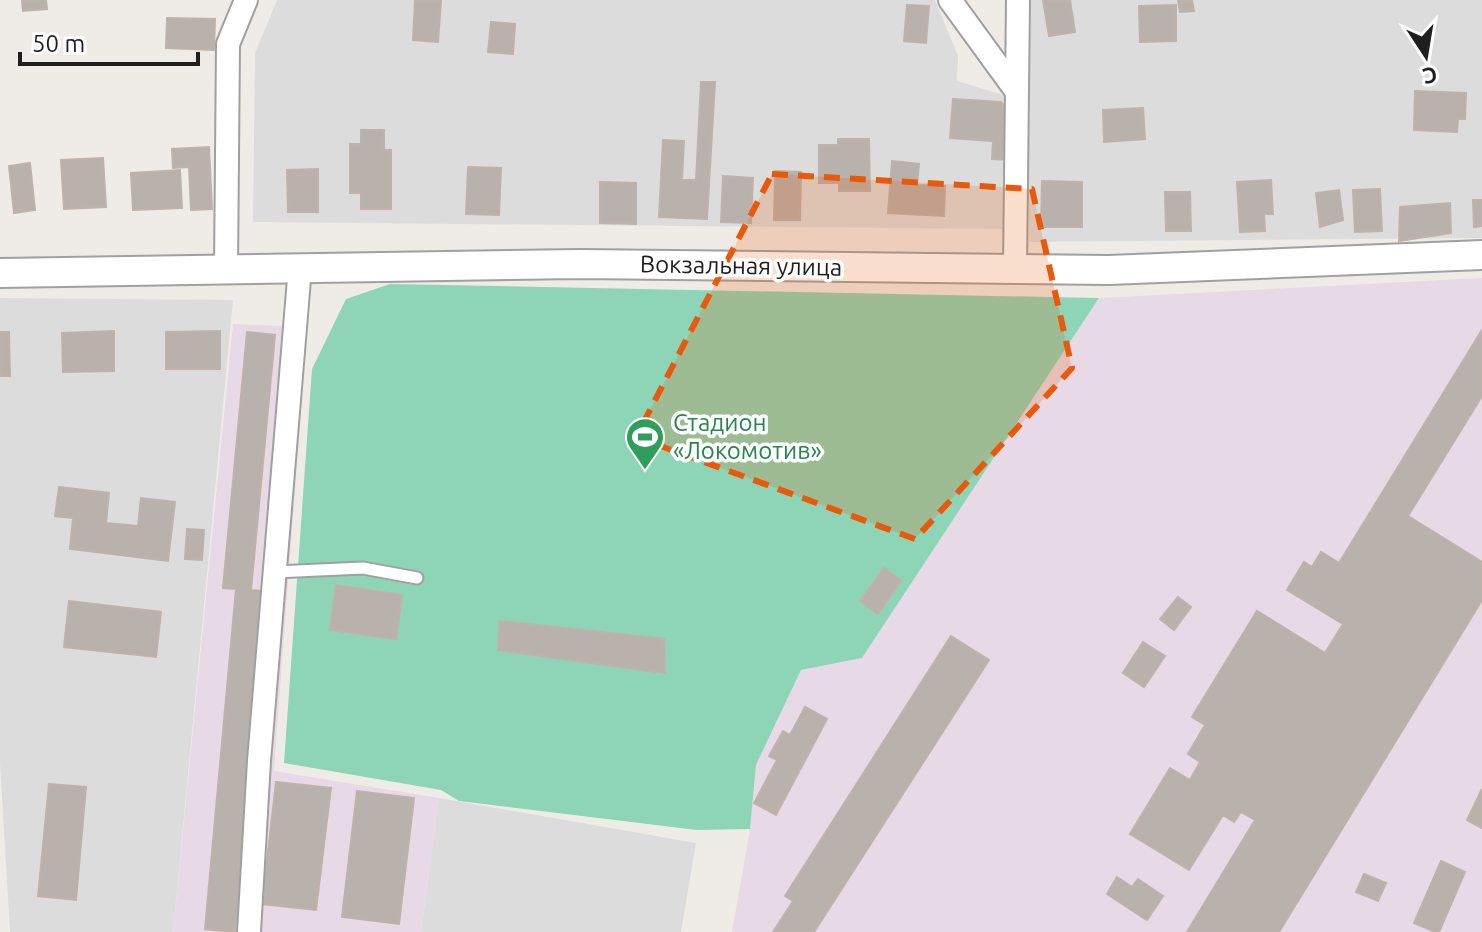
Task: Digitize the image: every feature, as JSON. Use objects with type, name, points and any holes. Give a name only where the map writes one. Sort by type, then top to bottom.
[{"type":"street","points":[[226,269],[228,44],[246,0]]},
{"type":"street","points":[[950,0],[1017,92]]},
{"type":"street","points":[[1015,269],[1018,0]]},
{"type":"street","name":"Вокзальная улица","points":[[0,273],[580,264],[1109,270],[1482,255]]},
{"type":"street","points":[[249,932],[300,267]]},
{"type":"lane","points":[[275,572],[363,568],[417,578]]},
{"type":"highlighted area","points":[[772,174],[1032,189],[1072,368],[915,539],[636,437]]},
{"type":"shaded area","points":[[277,0],[935,0],[958,56],[957,81],[1014,98],[1008,229],[253,222],[255,53]]},
{"type":"shaded area","points":[[1029,0],[1482,0],[1482,238],[1029,242]]},
{"type":"shaded area","points":[[1482,278],[1482,932],[732,932],[750,829],[756,765],[801,670],[862,658],[1099,298]]},
{"type":"shaded area","points":[[0,298],[233,300],[173,932],[10,932],[0,763]]},
{"type":"shaded area","points":[[233,324],[307,327],[274,771],[439,798],[421,932],[173,932]]},
{"type":"shaded area","points":[[439,798],[696,843],[681,932],[421,932]]},
{"type":"green space","name":"Стадион «Локомотив»","points":[[390,284],[1099,298],[862,658],[801,670],[756,765],[750,829],[697,830],[459,801],[441,790],[284,763],[312,369],[346,299]]},
{"type":"building","points":[[22,0],[46,0],[47,9],[23,11]]},
{"type":"building","points":[[415,0],[441,0],[438,42],[413,40]]},
{"type":"building","points":[[1043,0],[1070,0],[1075,32],[1049,36]]},
{"type":"building","points":[[1178,0],[1192,0],[1194,11],[1180,12]]},
{"type":"building","points":[[907,5],[929,6],[926,43],[904,41]]},
{"type":"building","points":[[1176,5],[1176,41],[1140,42],[1139,6]]},
{"type":"building","points":[[167,18],[215,19],[214,50],[166,48]]},
{"type":"building","points":[[491,22],[515,24],[513,54],[488,52]]},
{"type":"building","points":[[701,82],[715,82],[707,219],[659,217],[663,140],[684,141],[682,180],[696,180]]},
{"type":"building","points":[[1415,91],[1466,93],[1465,119],[1458,119],[1457,132],[1414,130]]},
{"type":"building","points":[[953,99],[1001,102],[1012,114],[1009,160],[992,159],[993,141],[950,138]]},
{"type":"building","points":[[1143,108],[1145,139],[1104,142],[1103,110]]},
{"type":"building","points":[[361,130],[384,130],[384,150],[391,150],[391,209],[361,209],[361,193],[350,193],[350,144],[361,144]]},
{"type":"building","points":[[838,139],[869,139],[870,191],[839,191],[839,183],[819,183],[819,145],[838,145]]},
{"type":"building","points":[[209,147],[212,209],[191,210],[189,167],[173,168],[172,149]]},
{"type":"building","points":[[103,158],[106,207],[64,209],[61,160]]},
{"type":"building","points":[[892,161],[919,164],[917,185],[945,186],[944,216],[888,213]]},
{"type":"building","points":[[30,163],[35,210],[14,213],[9,166]]},
{"type":"building","points":[[468,167],[501,168],[499,215],[466,214]]},
{"type":"building","points":[[318,169],[318,212],[288,212],[287,170]]},
{"type":"building","points":[[180,170],[182,208],[133,210],[131,173]]},
{"type":"building","points":[[775,171],[801,172],[800,220],[774,220]]},
{"type":"building","points":[[723,176],[753,178],[751,223],[721,222]]},
{"type":"building","points":[[1271,180],[1273,214],[1264,214],[1265,231],[1240,232],[1237,182]]},
{"type":"building","points":[[1042,181],[1082,182],[1082,227],[1041,227]]},
{"type":"building","points":[[600,182],[636,183],[636,224],[600,223]]},
{"type":"building","points":[[1380,189],[1382,231],[1355,232],[1353,190]]},
{"type":"building","points":[[1339,190],[1343,220],[1320,227],[1316,193]]},
{"type":"building","points":[[1165,192],[1190,192],[1191,231],[1166,231]]},
{"type":"building","points":[[1473,200],[1482,200],[1482,226],[1474,227]]},
{"type":"building","points":[[1450,203],[1451,233],[1399,241],[1400,207]]},
{"type":"building","points":[[1482,330],[1482,396],[1408,516],[1482,562],[1482,600],[1279,932],[1187,932],[1255,820],[1241,812],[1234,822],[1223,815],[1189,870],[1130,834],[1170,768],[1190,780],[1200,762],[1188,754],[1205,725],[1192,717],[1257,611],[1325,653],[1343,624],[1287,590],[1304,562],[1312,567],[1321,552],[1339,563]]},
{"type":"building","points":[[114,331],[114,371],[63,372],[62,333]]},
{"type":"building","points":[[220,331],[220,369],[166,369],[166,332]]},
{"type":"building","points":[[0,332],[9,332],[10,376],[0,376]]},
{"type":"building","points":[[247,332],[275,335],[251,590],[266,591],[235,932],[205,929],[236,589],[223,588]]},
{"type":"building","points":[[59,487],[109,493],[106,523],[138,526],[141,498],[175,502],[168,561],[70,549],[73,518],[55,516]]},
{"type":"building","points":[[187,529],[204,530],[202,560],[185,559]]},
{"type":"building","points":[[884,568],[901,581],[878,614],[860,601]]},
{"type":"building","points":[[336,585],[402,595],[396,639],[330,630]]},
{"type":"building","points":[[1178,597],[1191,607],[1174,630],[1160,619]]},
{"type":"building","points":[[69,601],[161,612],[156,657],[64,647]]},
{"type":"building","points":[[500,621],[664,639],[665,673],[498,650]]},
{"type":"building","points":[[951,636],[989,660],[814,932],[773,932],[793,901],[785,896]]},
{"type":"building","points":[[1143,642],[1165,656],[1144,687],[1123,673]]},
{"type":"building","points":[[805,707],[827,719],[776,815],[754,803],[777,760],[769,756],[783,731],[790,735]]},
{"type":"building","points":[[276,782],[331,788],[316,910],[262,904]]},
{"type":"building","points":[[49,784],[86,787],[76,900],[38,896]]},
{"type":"building","points":[[1482,789],[1482,828],[1467,820]]},
{"type":"building","points":[[357,791],[414,798],[399,924],[342,917]]},
{"type":"building","points":[[1441,861],[1465,872],[1439,932],[1435,932],[1414,923]]},
{"type":"building","points":[[1364,874],[1386,883],[1378,901],[1356,892]]},
{"type":"building","points":[[1117,877],[1132,887],[1138,879],[1163,896],[1147,920],[1107,894]]},
{"type":"place","name":"Стадион «Локомотив»","points":[[645,471]]}]
